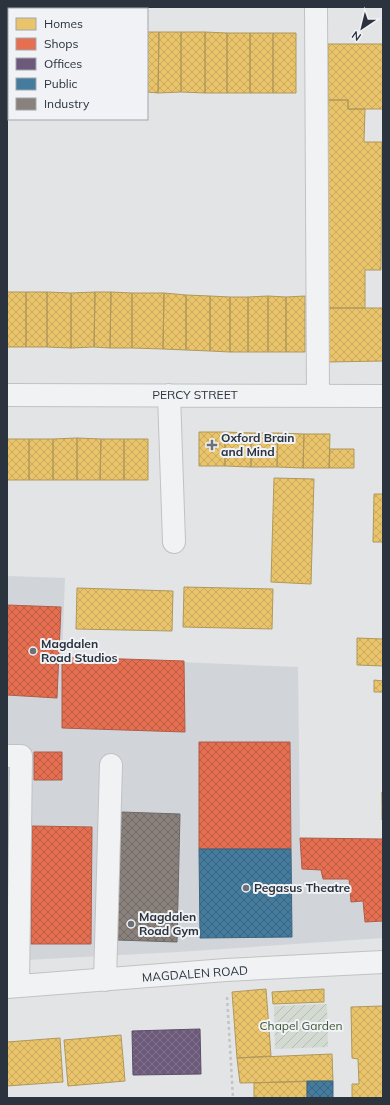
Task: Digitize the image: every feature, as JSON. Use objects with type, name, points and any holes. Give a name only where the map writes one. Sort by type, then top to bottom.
[{"type":"street","points":[[316,7],[318,395]]},
{"type":"street","name":"PERCY STREET","points":[[7,395],[383,396]]},
{"type":"street","points":[[169,395],[174,542]]},
{"type":"street","points":[[7,756],[21,756],[13,986]]},
{"type":"street","points":[[105,980],[111,765]]},
{"type":"street","name":"MAGDALEN ROAD","points":[[13,986],[226,970],[383,962]]},
{"type":"path","points":[[226,970],[233,1098]]},
{"type":"shaded area","points":[[7,576],[65,578],[62,657],[298,667],[300,838],[383,839],[383,938],[178,952],[7,961]]},
{"type":"green space","name":"Chapel Garden","points":[[327,1004],[328,1047],[275,1049],[274,1006]]},
{"type":"building: Homes","points":[[7,30],[8,30],[8,92]]},
{"type":"building: Homes","points":[[148,32],[159,32],[158,93],[148,92]]},
{"type":"building: Homes","points":[[159,32],[181,32],[181,92],[158,93]]},
{"type":"building: Homes","points":[[181,32],[205,32],[205,93],[181,92]]},
{"type":"building: Homes","points":[[205,32],[227,33],[227,93],[205,93]]},
{"type":"building: Homes","points":[[227,33],[250,33],[250,93],[227,93]]},
{"type":"building: Homes","points":[[250,33],[273,33],[273,93],[250,93]]},
{"type":"building: Homes","points":[[273,33],[296,33],[296,93],[273,93]]},
{"type":"building: Homes","points":[[328,44],[383,44],[383,109],[348,109],[348,100],[328,100]]},
{"type":"building: Homes","points":[[328,100],[348,100],[348,109],[365,109],[364,142],[382,142],[381,270],[365,270],[365,308],[326,308]]},
{"type":"building: Homes","points":[[7,292],[26,292],[26,347],[7,347]]},
{"type":"building: Homes","points":[[26,292],[47,292],[47,347],[26,347]]},
{"type":"building: Homes","points":[[47,292],[71,293],[71,348],[47,347]]},
{"type":"building: Homes","points":[[95,292],[94,347],[71,348],[71,293]]},
{"type":"building: Homes","points":[[95,292],[111,292],[110,348],[94,347]]},
{"type":"building: Homes","points":[[111,292],[132,293],[132,348],[110,348]]},
{"type":"building: Homes","points":[[132,293],[164,293],[163,349],[132,348]]},
{"type":"building: Homes","points":[[164,293],[186,295],[186,350],[163,349]]},
{"type":"building: Homes","points":[[186,295],[210,296],[210,351],[186,350]]},
{"type":"building: Homes","points":[[210,296],[230,297],[230,352],[210,351]]},
{"type":"building: Homes","points":[[268,296],[268,352],[248,352],[248,297]]},
{"type":"building: Homes","points":[[268,296],[286,297],[286,352],[268,352]]},
{"type":"building: Homes","points":[[305,296],[305,352],[286,352],[286,297]]},
{"type":"building: Homes","points":[[230,297],[248,297],[248,352],[230,352]]},
{"type":"building: Homes","points":[[326,308],[383,308],[383,361],[326,362]]},
{"type":"building: Homes","points":[[199,432],[225,432],[225,466],[199,466]]},
{"type":"building: Homes","points":[[225,432],[251,433],[251,467],[225,466]]},
{"type":"building: Homes","points":[[251,433],[278,433],[277,467],[251,467]]},
{"type":"building: Homes","points":[[278,433],[304,434],[303,468],[277,467]]},
{"type":"building: Homes","points":[[304,434],[330,434],[329,468],[303,468]]},
{"type":"building: Homes","points":[[77,438],[77,480],[53,480],[53,439]]},
{"type":"building: Homes","points":[[77,438],[101,439],[100,480],[77,480]]},
{"type":"building: Homes","points":[[7,439],[29,439],[29,480],[7,480]]},
{"type":"building: Homes","points":[[29,439],[53,439],[53,480],[29,480]]},
{"type":"building: Homes","points":[[101,439],[124,439],[124,480],[100,480]]},
{"type":"building: Homes","points":[[124,439],[148,439],[148,480],[124,480]]},
{"type":"building: Homes","points":[[330,449],[354,449],[354,468],[329,468]]},
{"type":"building: Homes","points":[[274,478],[314,479],[311,584],[271,582]]},
{"type":"building: Homes","points":[[374,494],[383,494],[383,542],[373,542]]},
{"type":"building: Homes","points":[[184,587],[273,589],[272,629],[183,627]]},
{"type":"building: Homes","points":[[77,588],[173,591],[172,631],[76,629]]},
{"type":"building: Homes","points":[[357,638],[383,639],[383,666],[357,665]]},
{"type":"building: Homes","points":[[374,680],[383,681],[383,692],[374,692]]},
{"type":"building: Homes","points":[[382,792],[383,820],[382,820]]},
{"type":"building: Homes","points":[[266,989],[271,1056],[237,1058],[232,992]]},
{"type":"building: Homes","points":[[324,989],[324,1002],[273,1004],[272,992]]},
{"type":"building: Homes","points":[[383,1006],[383,1098],[352,1098],[352,1084],[359,1084],[358,1059],[352,1058],[351,1007]]},
{"type":"building: Homes","points":[[121,1035],[125,1081],[68,1086],[64,1040]]},
{"type":"building: Homes","points":[[60,1038],[63,1082],[7,1086],[7,1042]]},
{"type":"building: Homes","points":[[332,1054],[333,1081],[240,1083],[237,1058]]},
{"type":"building: Homes","points":[[307,1081],[307,1098],[254,1098],[254,1083]]},
{"type":"building: Shops","name":"Magdalen Road Studios","points":[[7,605],[61,607],[57,698],[7,695]]},
{"type":"building: Shops","points":[[62,657],[184,661],[185,732],[62,728]]},
{"type":"building: Shops","points":[[199,742],[290,742],[291,849],[199,849]]},
{"type":"building: Shops","points":[[34,752],[62,752],[62,780],[34,780]]},
{"type":"building: Shops","points":[[32,826],[92,827],[91,944],[31,944]]},
{"type":"building: Shops","points":[[300,838],[383,839],[383,921],[365,922],[363,901],[351,902],[349,879],[323,879],[321,870],[302,869]]},
{"type":"building: Offices","points":[[200,1029],[201,1074],[133,1075],[132,1031]]},
{"type":"building: Public","name":"Pegasus Theatre","points":[[199,849],[291,849],[292,937],[200,938]]},
{"type":"building: Public","points":[[307,1081],[333,1081],[333,1098],[307,1098]]},
{"type":"building: Industry","points":[[121,812],[180,814],[177,942],[117,940]]},
{"type":"place","name":"Oxford Brain and Mind","points":[[212,445]]},
{"type":"place","name":"Magdalen Road Studios","points":[[33,651]]},
{"type":"place","name":"Pegasus Theatre","points":[[246,888]]},
{"type":"place","name":"Magdalen Road Gym","points":[[131,924]]}]
